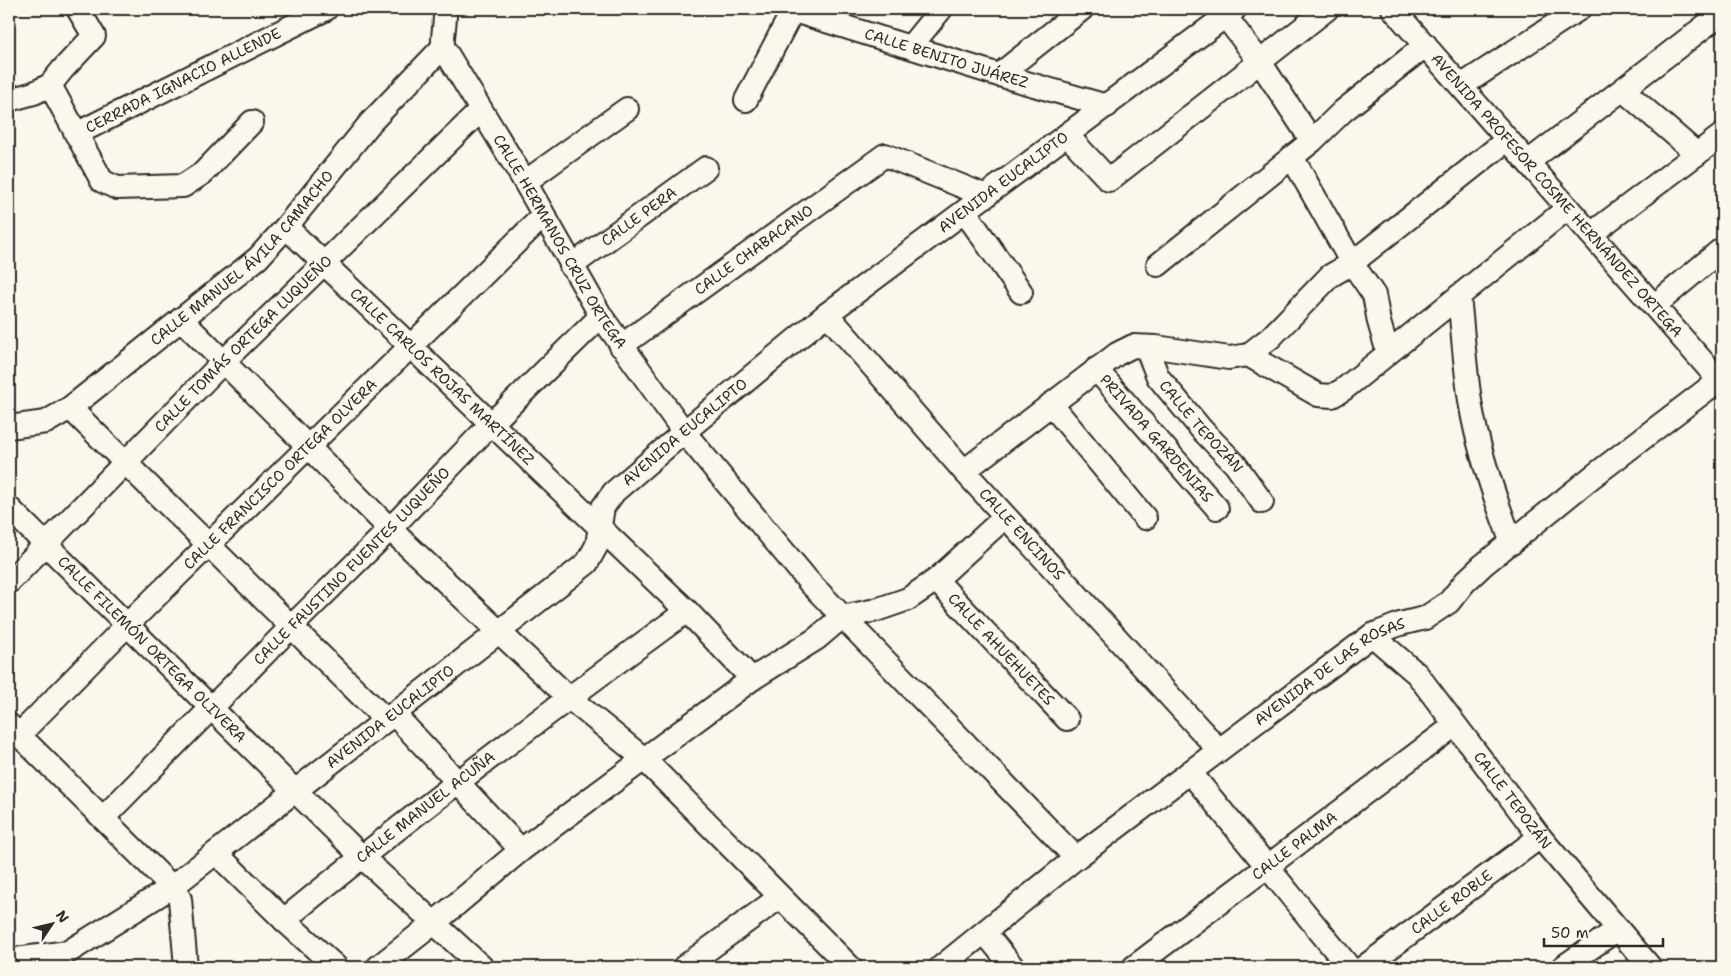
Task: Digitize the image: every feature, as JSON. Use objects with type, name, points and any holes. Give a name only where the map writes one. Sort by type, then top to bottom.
[{"type":"street","points":[[9,100],[34,93],[50,85],[94,36],[78,9]]},
{"type":"street","name":"CERRADA IGNACIO ALLENDE","points":[[50,85],[76,134],[326,9]]},
{"type":"street","points":[[443,47],[442,35],[446,17],[445,9]]},
{"type":"street","points":[[912,46],[942,9]]},
{"type":"street","points":[[999,75],[1082,9]]},
{"type":"street","points":[[1067,135],[1109,180],[1327,9]]},
{"type":"street","name":"AVENIDA PROFESOR COSME HERNÁNDEZ ORTEGA","points":[[1393,9],[1654,306],[1721,379]]},
{"type":"street","points":[[1461,86],[1578,9]]},
{"type":"street","points":[[746,100],[790,10]]},
{"type":"street","name":"CALLE BENITO JUÁREZ","points":[[790,10],[912,46],[999,75],[1107,106]]},
{"type":"street","points":[[1231,13],[1260,62],[1312,141]]},
{"type":"street","name":"AVENIDA EUCALIPTO","points":[[9,960],[68,952],[172,886],[216,853],[587,564],[597,545],[603,507],[614,492],[684,432],[827,314],[1231,13]]},
{"type":"street","points":[[1528,162],[1722,13]]},
{"type":"street","points":[[1158,265],[1312,141],[1343,111],[1426,45]]},
{"type":"street","name":"CALLE HERMANOS CRUZ ORTEGA","points":[[443,47],[525,182],[601,316],[684,432],[810,583],[1076,858]]},
{"type":"street","name":"CALLE MANUEL ÁVILA CAMACHO","points":[[9,427],[46,422],[70,408],[258,258],[286,227],[371,122],[443,47]]},
{"type":"street","points":[[1623,90],[1697,154]]},
{"type":"street","points":[[525,182],[627,109]]},
{"type":"street","name":"CALLE TOMÁS ORTEGA LUQUEÑO","points":[[9,582],[223,362],[481,110]]},
{"type":"street","points":[[76,134],[102,181],[117,188],[183,186],[203,173],[252,122]]},
{"type":"street","points":[[1591,234],[1722,135]]},
{"type":"street","points":[[964,471],[1096,369],[1117,354],[1133,346],[1229,358],[1248,355],[1270,338],[1330,276],[1352,263],[1507,140]]},
{"type":"street","name":"CALLE CHABACANO","points":[[621,346],[885,155],[986,196]]},
{"type":"street","points":[[1292,157],[1352,263],[1374,295],[1388,353]]},
{"type":"street","name":"CALLE PERA","points":[[572,266],[706,168]]},
{"type":"street","points":[[1248,355],[1318,396],[1332,396],[1344,389],[1568,208]]},
{"type":"street","points":[[965,212],[1021,292]]},
{"type":"street","name":"CALLE FRANCISCO ORTEGA OLVERA","points":[[14,730],[128,624],[544,216]]},
{"type":"street","name":"CALLE CARLOS ROJAS MARTÍNEZ","points":[[286,227],[687,611],[752,678]]},
{"type":"street","points":[[1654,306],[1722,248]]},
{"type":"street","points":[[1459,296],[1471,407],[1483,458],[1512,543]]},
{"type":"street","name":"CALLE ENCINOS","points":[[827,314],[964,471],[1219,750]]},
{"type":"street","name":"CALLE FAUSTINO FUENTES LUQUEÑO","points":[[103,818],[390,529],[492,423],[601,316]]},
{"type":"street","points":[[181,319],[390,529],[568,697],[643,758],[850,967]]},
{"type":"street","name":"CALLE TEPOZÁN","points":[[1146,347],[1158,377],[1202,430],[1235,464],[1262,502]]},
{"type":"street","name":"PRIVADA GARDENIAS","points":[[1096,369],[1217,508]]},
{"type":"street","name":"AVENIDA DE LAS ROSAS","points":[[941,967],[1076,858],[1372,635],[1400,624],[1425,618],[1449,602],[1465,582],[1477,571],[1592,477],[1721,379]]},
{"type":"street","points":[[1051,404],[1144,518]]},
{"type":"street","points":[[70,408],[291,627],[390,717],[457,782],[521,850]]},
{"type":"street","name":"CALLE FILEMÓN ORTEGA OLIVERA","points":[[9,508],[361,856],[482,967]]},
{"type":"street","points":[[378,967],[521,850],[752,678],[816,639],[842,616],[876,610],[908,599],[936,580],[1006,517]]},
{"type":"street","name":"CALLE AHUEHUETES","points":[[936,580],[1066,719]]},
{"type":"street","name":"CALLE MANUEL ACUÑA","points":[[284,920],[361,856],[457,782],[568,697],[687,611]]},
{"type":"street","name":"CALLE TEPOZÁN","points":[[1372,635],[1417,674],[1540,837],[1650,967]]},
{"type":"street","name":"CALLE PALMA","points":[[1134,967],[1455,725]]},
{"type":"street","points":[[14,730],[172,886],[180,899],[186,967]]},
{"type":"street","points":[[1190,772],[1350,967]]},
{"type":"street","name":"CALLE ROBLE","points":[[1364,967],[1540,837]]},
{"type":"street","points":[[216,853],[284,920],[336,967]]},
{"type":"street","points":[[684,967],[780,897]]},
{"type":"street","points":[[1563,967],[1618,929]]},
{"type":"street","points":[[985,933],[1013,967]]}]
